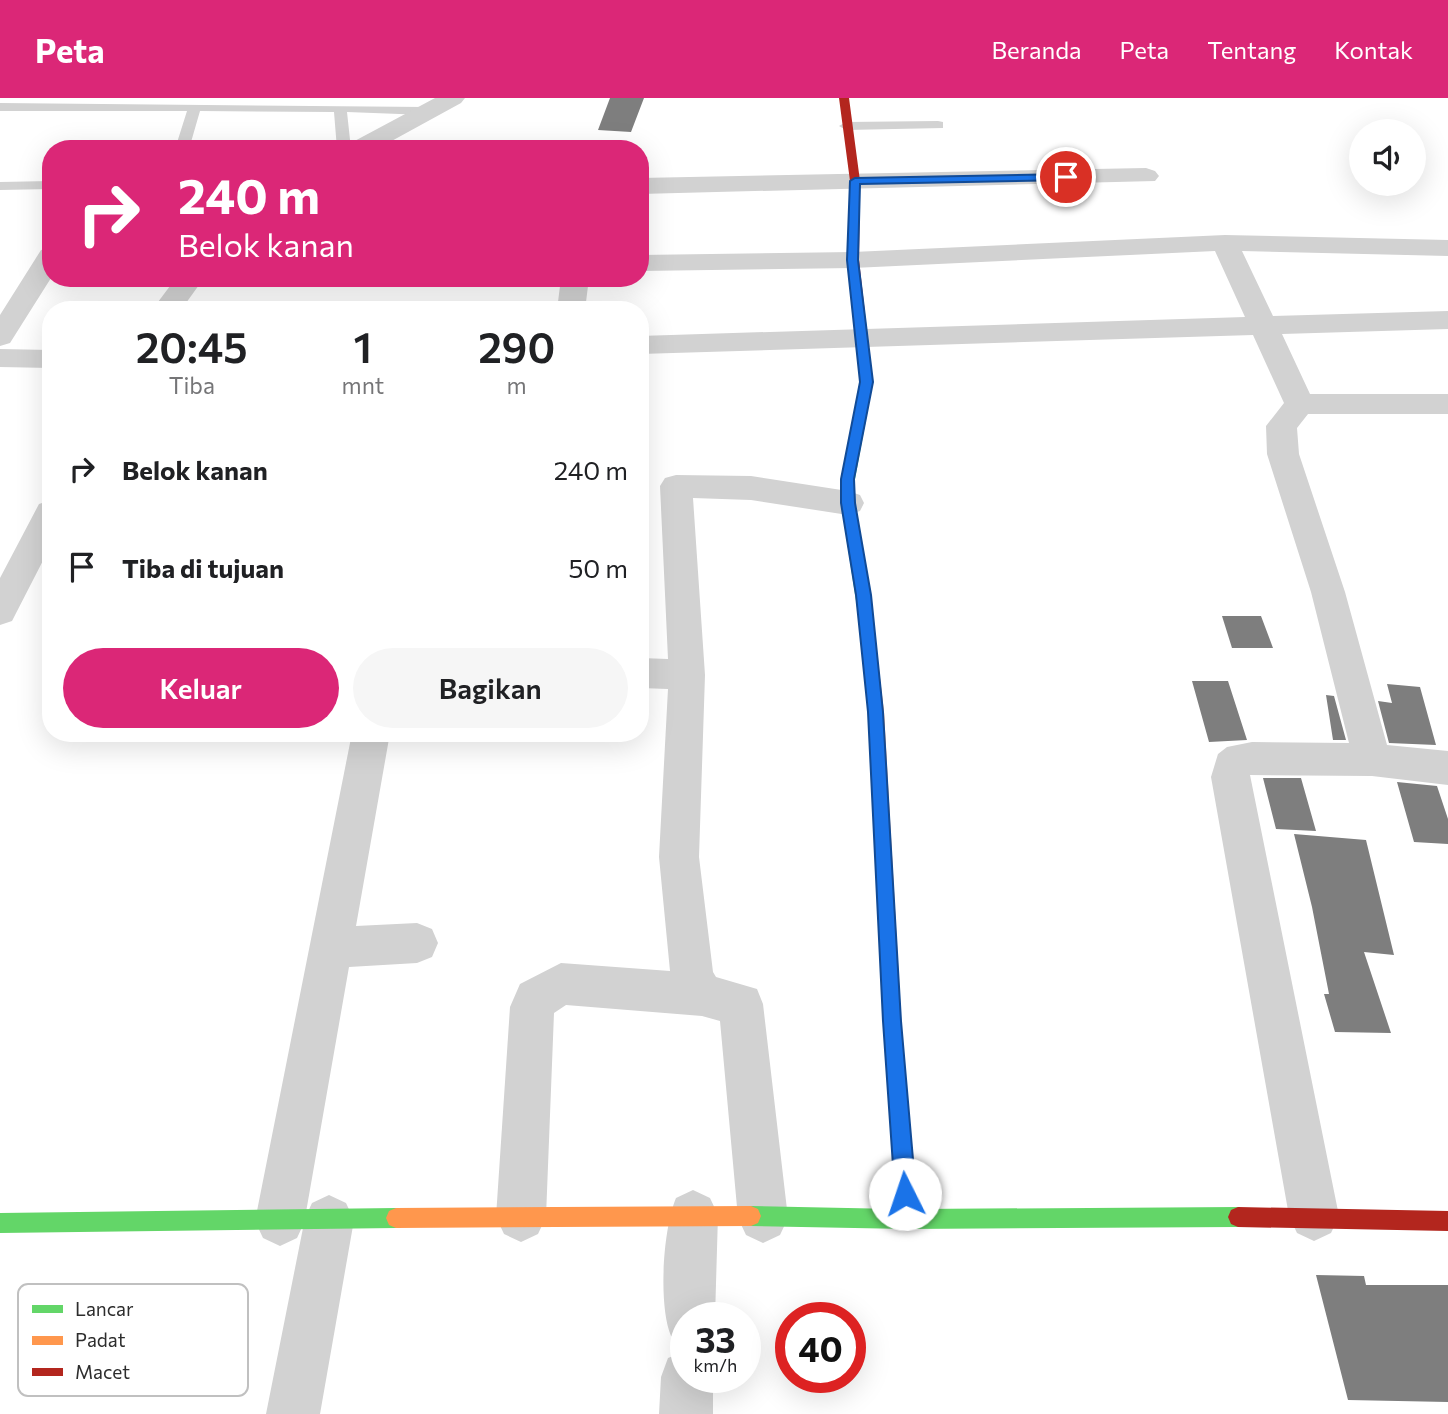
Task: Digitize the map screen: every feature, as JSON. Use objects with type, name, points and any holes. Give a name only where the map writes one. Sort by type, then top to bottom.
[{"type":"street","points":[[374,140],[453,98]]},
{"type":"street","points":[[845,98],[846,126],[855,181],[853,260],[867,382],[848,479],[848,503],[863,595],[876,712],[892,1021],[907,1219]]},
{"type":"street","points":[[649,186],[1146,176]]},
{"type":"street","points":[[1226,243],[1300,404]]},
{"type":"street","points":[[649,263],[853,260],[1226,243],[1448,248]]},
{"type":"street","points":[[0,337],[42,270]]},
{"type":"street","points":[[649,345],[862,342],[1262,324],[1448,320]]},
{"type":"street","points":[[0,358],[42,359]]},
{"type":"street","points":[[1372,760],[1328,592],[1283,454],[1280,426],[1300,404],[1448,404]]},
{"type":"street","points":[[702,995],[692,974],[679,857],[687,675],[676,486],[751,488],[848,503]]},
{"type":"street","points":[[4,598],[42,528]]},
{"type":"street","points":[[649,673],[687,675]]},
{"type":"street","points":[[293,1414],[304,1220],[329,947],[369,742]]},
{"type":"street","points":[[1314,1216],[1230,777],[1232,766],[1241,760],[1372,760],[1448,768]]},
{"type":"street","points":[[329,947],[417,943]]},
{"type":"street","points":[[522,1217],[532,1007],[536,999],[561,984],[702,995],[741,1004],[763,1218]]},
{"type":"street","points":[[0,1223],[693,1215],[907,1219],[1314,1216],[1448,1221]]},
{"type":"street","points":[[690,1302],[693,1215]]},
{"type":"street","points":[[686,1414],[687,1393]]},
{"type":"lane","points":[[0,107],[426,111]]},
{"type":"lane","points":[[185,140],[195,107]]},
{"type":"lane","points":[[340,109],[343,140]]},
{"type":"lane","points":[[846,126],[938,125]]},
{"type":"lane","points":[[0,186],[42,185]]},
{"type":"building","points":[[610,98],[644,98],[631,132],[598,130]]},
{"type":"building","points":[[1222,616],[1261,616],[1273,648],[1232,648]]},
{"type":"building","points":[[1192,681],[1228,681],[1247,740],[1209,742]]},
{"type":"building","points":[[1387,684],[1420,687],[1436,745],[1389,743],[1378,701],[1392,703]]},
{"type":"building","points":[[1326,695],[1334,696],[1346,740],[1333,740]]},
{"type":"building","points":[[1263,778],[1301,778],[1316,831],[1276,829]]},
{"type":"building","points":[[1397,782],[1437,786],[1448,819],[1448,844],[1414,842]]},
{"type":"building","points":[[1294,834],[1366,840],[1394,955],[1364,952],[1391,1033],[1335,1032],[1324,994],[1329,994]]},
{"type":"building","points":[[1316,1275],[1364,1276],[1366,1285],[1448,1285],[1448,1402],[1348,1400]]},
{"type":"traffic: fast","points":[[859,313],[867,382],[848,479],[848,503],[867,627]]},
{"type":"traffic: fast","points":[[893,1034],[907,1219]]},
{"type":"traffic: fast","points":[[751,1216],[907,1219],[1238,1217]]},
{"type":"traffic: fast","points":[[0,1223],[396,1218]]},
{"type":"traffic: slow","points":[[867,627],[876,712],[893,1034]]},
{"type":"traffic: slow","points":[[396,1218],[751,1216]]},
{"type":"traffic: jam","points":[[844,98],[855,181],[853,260],[859,313]]},
{"type":"traffic: jam","points":[[1238,1217],[1448,1221]]},
{"type":"route","points":[[905,1194],[892,1021],[876,712],[863,595],[848,503],[848,479],[867,382],[853,260],[855,181],[1066,177]]}]
